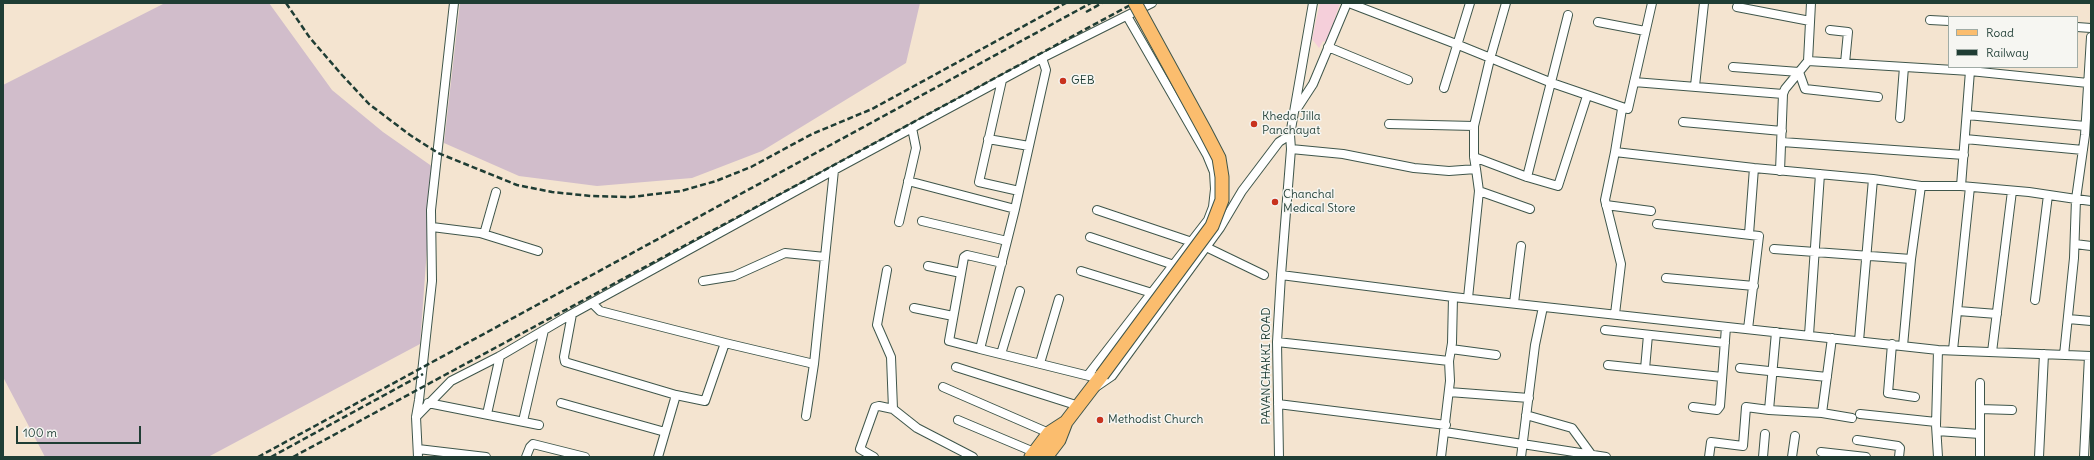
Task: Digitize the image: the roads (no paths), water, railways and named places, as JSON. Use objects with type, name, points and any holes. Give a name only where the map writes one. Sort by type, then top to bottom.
[{"type":"main road","points":[[1037,455],[1059,440],[1066,422],[1079,406],[1095,380],[1212,226],[1222,200],[1222,177],[1219,158],[1206,130],[1135,3]]},
{"type":"main road","points":[[1037,455],[1049,433],[1066,422]]},
{"type":"street","points":[[454,3],[432,203],[432,282],[416,417],[418,453],[486,457]]},
{"type":"street","points":[[416,417],[451,381],[500,356],[572,314],[834,170],[1042,58],[1152,3]]},
{"type":"street","points":[[1296,110],[1313,3]]},
{"type":"street","points":[[1296,110],[1312,84],[1348,3],[1586,96],[1628,110],[1652,3]]},
{"type":"street","points":[[1444,88],[1456,44],[1470,3]]},
{"type":"street","points":[[1468,298],[1479,191],[1474,157],[1474,126],[1490,59],[1506,3]]},
{"type":"street","points":[[1695,86],[1704,3]]},
{"type":"street","points":[[1780,170],[1783,94],[1808,61],[1811,3]]},
{"type":"street","points":[[1737,7],[1810,21]]},
{"type":"street","points":[[1527,177],[1568,15]]},
{"type":"street","points":[[1095,380],[1152,293],[1192,242],[1211,214],[1215,189],[1214,172],[1207,155],[1127,16]]},
{"type":"street","points":[[1930,20],[1948,21]]},
{"type":"street","points":[[1598,22],[1645,31]]},
{"type":"street","points":[[2078,27],[2091,28]]},
{"type":"street","points":[[1830,30],[1848,32],[1845,63]]},
{"type":"street","points":[[2064,355],[2075,244],[2076,200],[2083,150],[2091,37]]},
{"type":"street","points":[[1328,47],[1408,80]]},
{"type":"street","points":[[980,349],[1015,209],[1046,70],[1042,58]]},
{"type":"street","points":[[1808,61],[1970,71],[2088,83]]},
{"type":"street","points":[[1733,67],[1799,72]]},
{"type":"street","points":[[1900,118],[1904,67]]},
{"type":"street","points":[[1961,186],[1970,71]]},
{"type":"street","points":[[1799,72],[1803,88],[1805,89],[1878,97]]},
{"type":"street","points":[[1002,80],[979,182],[1019,191]]},
{"type":"street","points":[[1634,82],[1783,94]]},
{"type":"street","points":[[1474,157],[1527,177],[1558,186],[1586,96]]},
{"type":"street","points":[[1615,314],[1621,264],[1606,205],[1606,196],[1622,109]]},
{"type":"street","name":"PAVANCHAKKI ROAD","points":[[1279,457],[1277,342],[1291,149],[1290,135],[1296,110]]},
{"type":"street","points":[[1967,115],[2085,126]]},
{"type":"street","points":[[1683,122],[1782,132]]},
{"type":"street","points":[[1389,124],[1474,126]]},
{"type":"street","points":[[898,222],[916,148],[912,128]]},
{"type":"street","points":[[1002,263],[965,255],[949,341],[1040,364],[1095,380],[1112,376],[1206,247],[1251,179],[1279,142],[1290,135]]},
{"type":"street","points":[[1965,138],[2083,150]]},
{"type":"street","points":[[988,139],[1029,146]]},
{"type":"street","points":[[1782,142],[1964,155]]},
{"type":"street","points":[[1291,149],[1343,154],[1414,168],[1449,170],[1476,169]]},
{"type":"street","points":[[1614,152],[1754,168],[1873,179],[1921,186],[1961,186],[2091,201]]},
{"type":"street","points":[[1749,234],[1754,168]]},
{"type":"street","points":[[806,416],[814,364],[834,170]]},
{"type":"street","points":[[1809,336],[1820,174]]},
{"type":"street","points":[[1859,341],[1873,179]]},
{"type":"street","points":[[908,181],[1015,209]]},
{"type":"street","points":[[1903,346],[1911,259],[1921,186]]},
{"type":"street","points":[[1953,350],[1970,187]]},
{"type":"street","points":[[1479,191],[1530,209]]},
{"type":"street","points":[[1992,352],[2012,191]]},
{"type":"street","points":[[484,234],[496,192]]},
{"type":"street","points":[[2035,300],[2048,195]]},
{"type":"street","points":[[1606,205],[1651,211]]},
{"type":"street","points":[[1097,210],[1192,242]]},
{"type":"street","points":[[922,221],[1007,241]]},
{"type":"street","points":[[1657,224],[1759,236],[1760,239],[1748,329]]},
{"type":"street","points":[[432,227],[484,234],[538,251]]},
{"type":"street","points":[[1090,237],[1174,265]]},
{"type":"street","points":[[2075,244],[2091,246]]},
{"type":"street","points":[[1514,304],[1521,246]]},
{"type":"street","points":[[1206,247],[1264,275]]},
{"type":"street","points":[[1774,249],[1911,259]]},
{"type":"street","points":[[703,281],[734,276],[785,253],[825,257]]},
{"type":"street","points":[[928,266],[961,273]]},
{"type":"street","points":[[887,270],[877,325],[891,357],[893,409]]},
{"type":"street","points":[[1081,271],[1152,293]]},
{"type":"street","points":[[1281,275],[1514,304],[1938,350],[2090,356],[2084,457]]},
{"type":"street","points":[[1666,278],[1754,286]]},
{"type":"street","points":[[1001,354],[1020,291]]},
{"type":"street","points":[[1441,457],[1449,392],[1449,360],[1451,349],[1453,297]]},
{"type":"street","points":[[1040,364],[1059,299]]},
{"type":"street","points":[[592,303],[600,311],[814,364]]},
{"type":"street","points":[[1521,457],[1535,344],[1543,307]]},
{"type":"street","points":[[914,308],[953,316]]},
{"type":"street","points":[[1958,311],[1997,314]]},
{"type":"street","points":[[572,314],[564,357],[565,362],[676,395],[705,401],[725,343]]},
{"type":"street","points":[[2068,319],[2091,321]]},
{"type":"street","points":[[1693,407],[1719,409],[1726,327]]},
{"type":"street","points":[[523,421],[544,330]]},
{"type":"street","points":[[1605,330],[1725,343]]},
{"type":"street","points":[[1768,410],[1776,332]]},
{"type":"street","points":[[1645,369],[1648,335]]},
{"type":"street","points":[[1822,413],[1832,338]]},
{"type":"street","points":[[1277,342],[1449,360]]},
{"type":"street","points":[[1892,344],[1888,393],[1916,397]]},
{"type":"street","points":[[1451,349],[1496,355]]},
{"type":"street","points":[[1938,350],[1936,422],[1938,457]]},
{"type":"street","points":[[2039,457],[2044,354]]},
{"type":"street","points":[[487,414],[500,356]]},
{"type":"street","points":[[1608,365],[1722,377]]},
{"type":"street","points":[[956,367],[1079,406]]},
{"type":"street","points":[[1740,368],[1827,377]]},
{"type":"street","points":[[1980,383],[1980,457]]},
{"type":"street","points":[[943,387],[1049,433]]},
{"type":"street","points":[[1449,392],[1529,398]]},
{"type":"street","points":[[658,457],[676,395]]},
{"type":"street","points":[[428,403],[539,425]]},
{"type":"street","points":[[561,403],[665,432]]},
{"type":"street","points":[[1278,404],[1445,428],[1606,457]]},
{"type":"street","points":[[874,457],[860,449],[875,408],[879,406],[893,409],[917,428],[973,457]]},
{"type":"street","points":[[1709,457],[1711,442],[1743,446],[1746,407],[1768,410],[1822,413],[1852,418]]},
{"type":"street","points":[[1980,410],[2012,410]]},
{"type":"street","points":[[1860,414],[1936,422]]},
{"type":"street","points":[[1526,415],[1572,428],[1591,454]]},
{"type":"street","points":[[958,420],[1037,455]]},
{"type":"street","points":[[1936,432],[1980,434]]},
{"type":"street","points":[[1763,457],[1765,434]]},
{"type":"street","points":[[1792,457],[1795,436]]},
{"type":"street","points":[[1857,440],[1898,446],[1900,448],[1899,457]]},
{"type":"street","points":[[526,457],[530,447],[533,444],[569,455],[585,457]]},
{"type":"street","points":[[1821,452],[1865,457]]},
{"type":"railway","points":[[286,3],[310,38],[369,104],[410,135],[438,153],[517,185],[552,192],[591,196],[631,197],[681,191],[716,181],[751,167],[812,134],[872,109],[1066,3]]},
{"type":"railway","points":[[258,457],[1091,3]]},
{"type":"railway","points":[[1086,12],[1102,3]]},
{"type":"railway","points":[[293,457],[1134,3]]},
{"type":"railway","points":[[271,457],[423,374]]},
{"type":"place","name":"GEB","points":[[1063,81]]},
{"type":"place","name":"Kheda Jilla Panchayat","points":[[1254,124]]},
{"type":"place","name":"Chanchal Medical Store","points":[[1275,202]]},
{"type":"place","name":"Methodist Church","points":[[1100,420]]}]
